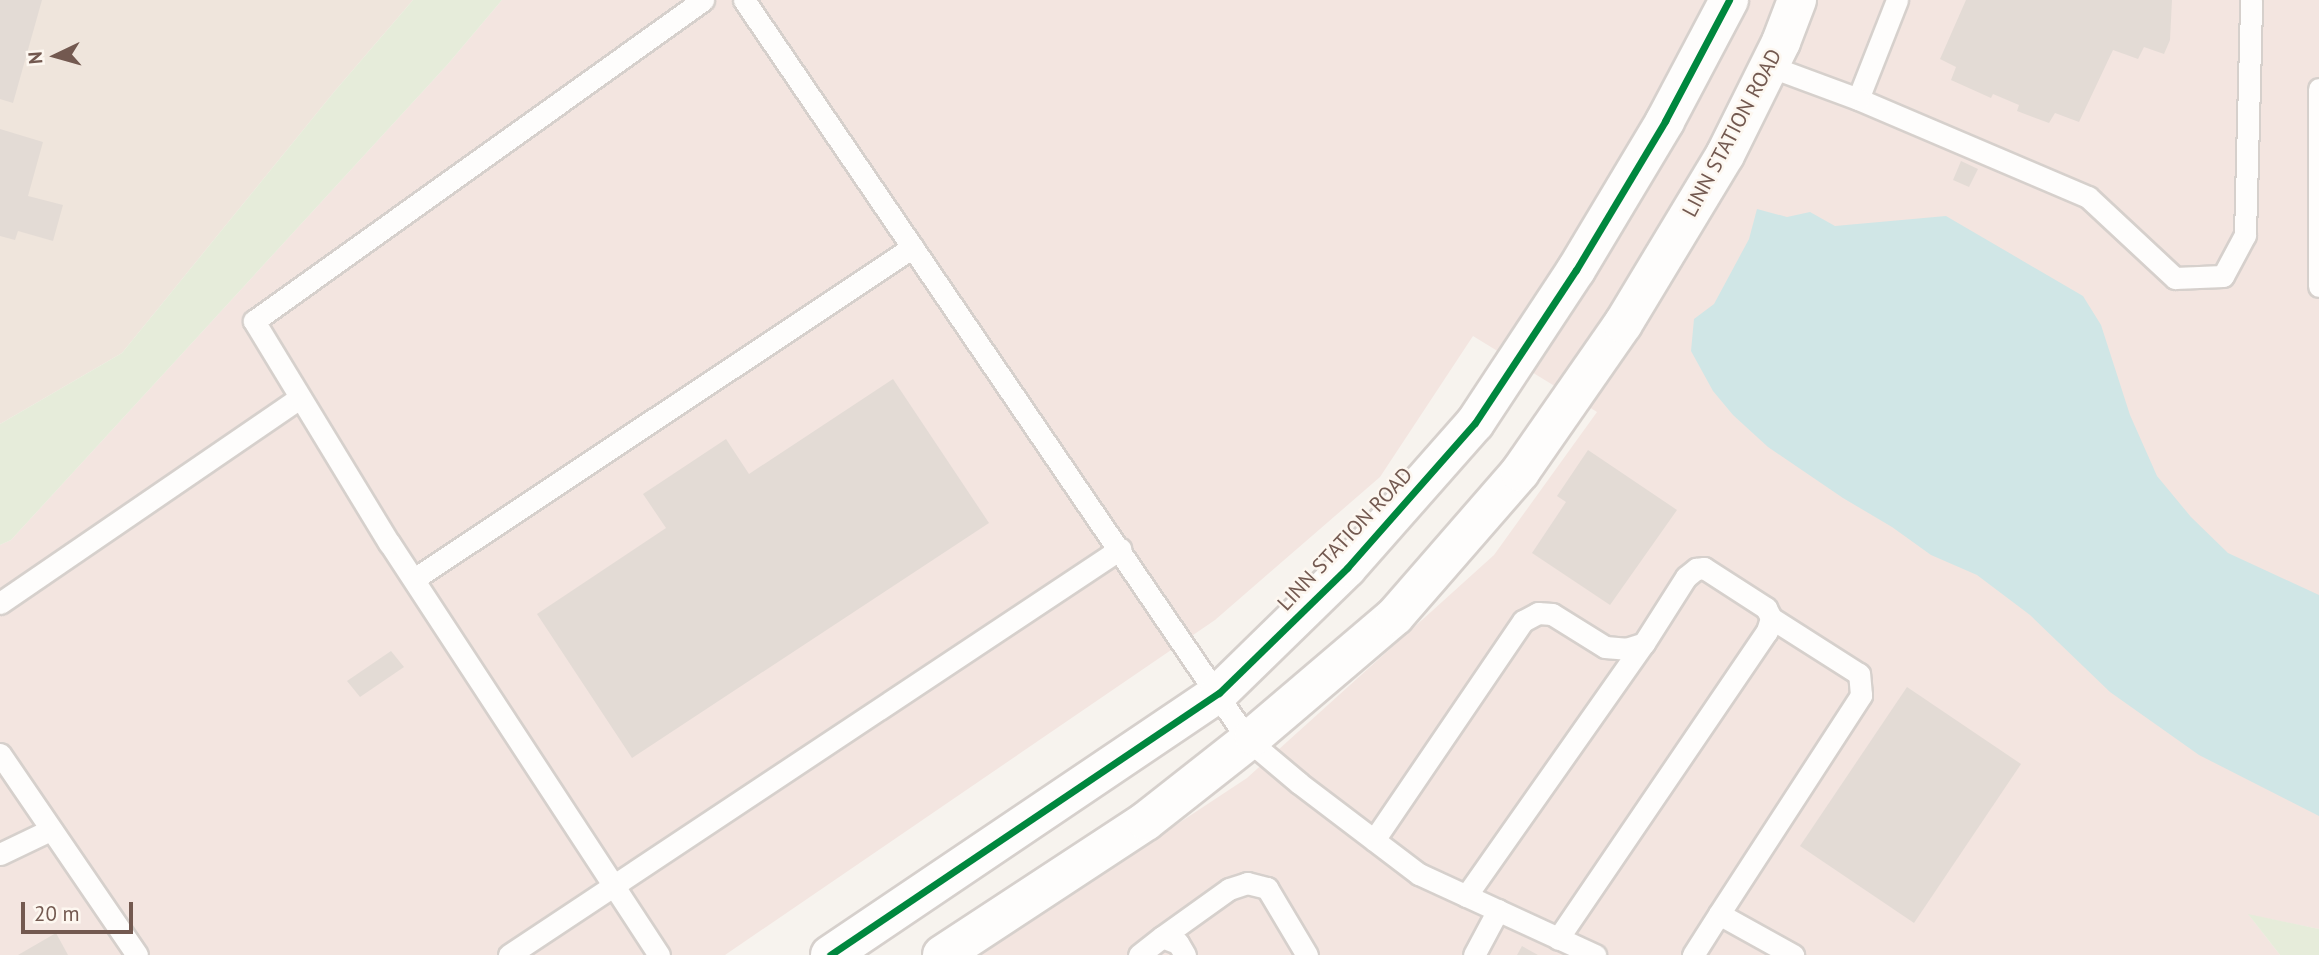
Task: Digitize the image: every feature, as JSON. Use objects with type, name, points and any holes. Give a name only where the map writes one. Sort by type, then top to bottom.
[{"type":"street","name":"LINN STATION ROAD","points":[[830,955],[1219,693],[1347,568],[1475,423],[1583,259],[1665,121],[1729,0]]},
{"type":"street","name":"LINN STATION ROAD","points":[[943,955],[1146,821],[1248,740],[1395,616],[1520,472],[1623,324],[1726,155],[1797,0]]},
{"type":"lane","points":[[659,955],[414,579],[299,398],[254,321],[703,0]]},
{"type":"lane","points":[[744,0],[1219,693],[1248,740],[1419,874],[1595,955]]},
{"type":"lane","points":[[1858,99],[1897,0]]},
{"type":"lane","points":[[1769,66],[1858,99],[2088,197],[2175,278],[2223,276],[2245,235],[2251,0]]},
{"type":"lane","points":[[2319,89],[2319,286]]},
{"type":"lane","points":[[414,579],[913,247]]},
{"type":"lane","points":[[0,603],[299,398]]},
{"type":"lane","points":[[509,955],[1120,549]]},
{"type":"lane","points":[[1466,896],[1644,643],[1686,577],[1696,569],[1704,568],[1766,608],[1771,618],[1860,674],[1861,695],[1693,955]]},
{"type":"lane","points":[[1374,840],[1523,621],[1538,613],[1552,614],[1605,648],[1626,649],[1644,643]]},
{"type":"lane","points":[[1558,939],[1767,631],[1771,618]]},
{"type":"lane","points":[[0,754],[137,955]]},
{"type":"lane","points":[[0,854],[50,830]]},
{"type":"lane","points":[[1139,955],[1228,889],[1247,883],[1267,888],[1307,955]]},
{"type":"lane","points":[[1474,955],[1498,910]]},
{"type":"lane","points":[[1719,914],[1793,955]]},
{"type":"lane","points":[[1162,937],[1178,943],[1185,955]]},
{"type":"shaded area","points":[[0,0],[413,0],[334,92],[122,353],[0,424]]},
{"type":"shaded area","points":[[502,0],[2319,0],[2319,929],[2249,915],[2280,955],[979,955],[1247,778],[1494,555],[1597,412],[1473,336],[1380,477],[1215,620],[725,955],[0,955],[0,545],[11,540],[448,64]]},
{"type":"shaded area","points":[[1757,209],[1787,217],[1810,212],[1835,226],[1946,216],[2083,296],[2101,325],[2130,415],[2157,476],[2191,517],[2228,553],[2319,595],[2319,816],[2199,755],[2110,692],[2030,615],[1977,575],[1931,555],[1892,527],[1843,498],[1768,447],[1733,415],[1713,391],[1691,351],[1694,319],[1714,304],[1749,239]]},
{"type":"green space","points":[[413,0],[502,0],[448,64],[11,540],[0,545],[0,424],[122,353],[334,92]]},
{"type":"green space","points":[[2248,914],[2319,929],[2319,955],[2280,955]]},
{"type":"building","points":[[0,0],[42,0],[13,103],[0,99]]},
{"type":"building","points":[[1966,0],[2172,0],[2170,40],[2164,54],[2144,47],[2138,59],[2113,50],[2079,122],[2055,113],[2049,123],[2017,111],[2019,105],[1993,94],[1991,98],[1951,80],[1956,67],[1940,59]]},
{"type":"building","points":[[0,129],[43,142],[28,196],[63,205],[53,241],[18,231],[15,240],[0,236]]},
{"type":"building","points":[[1961,161],[1978,169],[1969,187],[1953,180]]},
{"type":"building","points":[[893,379],[989,523],[632,758],[537,614],[666,528],[643,494],[726,439],[749,474]]},
{"type":"building","points":[[1588,450],[1677,510],[1610,605],[1532,553],[1566,502],[1557,496]]},
{"type":"building","points":[[391,651],[404,667],[360,697],[347,681]]},
{"type":"building","points":[[1907,687],[2021,764],[1914,923],[1800,846]]},
{"type":"building","points":[[56,933],[68,955],[18,955]]},
{"type":"building","points":[[1522,946],[1538,955],[1517,955]]},
{"type":"cycle path","points":[[830,955],[1219,693],[1347,568],[1475,423],[1576,270],[1665,121],[1729,0]]}]
